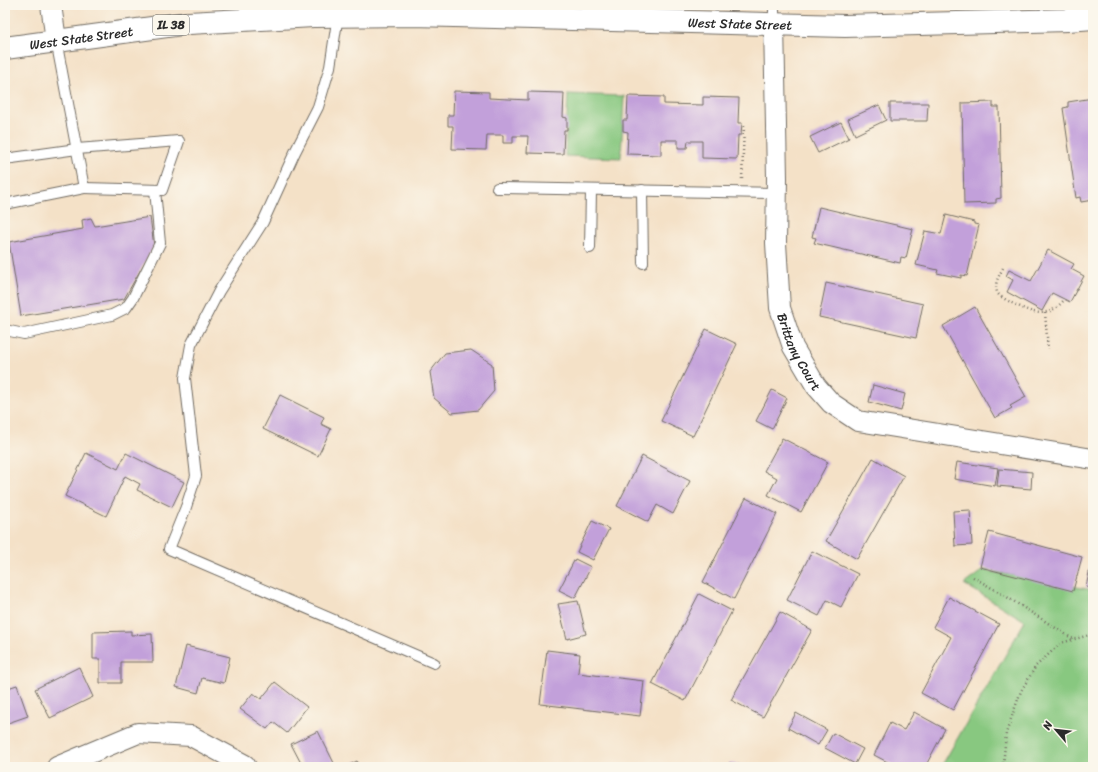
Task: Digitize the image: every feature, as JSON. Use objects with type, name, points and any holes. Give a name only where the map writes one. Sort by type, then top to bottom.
[{"type":"main road","name":"West State Street","points":[[5,48],[189,23],[413,10],[774,14],[845,26],[1093,18]]},
{"type":"street","points":[[51,5],[56,40]]},
{"type":"street","name":"Brittany Court","points":[[774,14],[776,243],[780,308],[793,347],[816,386],[831,403],[858,421],[1093,460]]},
{"type":"street","points":[[58,767],[138,733],[190,736],[245,765],[246,767]]},
{"type":"lane","points":[[338,15],[330,67],[318,107],[295,152],[263,222],[219,291],[191,345],[185,378],[196,476],[186,507],[169,549],[434,663]]},
{"type":"lane","points":[[56,40],[84,188]]},
{"type":"lane","points":[[5,159],[77,149],[179,141],[162,190],[84,188],[5,204]]},
{"type":"lane","points":[[497,188],[776,193]]},
{"type":"lane","points":[[5,330],[24,334],[112,315],[126,308],[133,298],[160,243],[155,190]]},
{"type":"lane","points":[[590,190],[590,248]]},
{"type":"lane","points":[[642,190],[643,264]]},
{"type":"path","points":[[742,181],[744,126]]},
{"type":"path","points":[[1002,268],[996,283],[998,293],[1000,296],[1028,311],[1037,313],[1052,311],[1064,300]]},
{"type":"path","points":[[1045,313],[1048,349]]},
{"type":"path","points":[[973,577],[1074,639]]},
{"type":"path","points":[[1003,767],[1006,733],[1021,691],[1036,666],[1061,643],[1093,634]]},
{"type":"green space","points":[[568,94],[624,96],[621,158],[565,156]]},
{"type":"green space","points":[[983,570],[1093,590],[1093,767],[941,767],[1025,621],[964,584]]},
{"type":"building","points":[[454,91],[489,92],[489,98],[528,100],[528,92],[564,93],[563,117],[567,118],[567,130],[564,130],[563,154],[527,153],[528,136],[513,136],[513,143],[503,143],[503,135],[487,135],[486,150],[452,149],[453,126],[448,126],[448,115],[453,115]]},
{"type":"building","points":[[628,96],[664,97],[664,104],[703,105],[703,97],[739,98],[738,123],[742,123],[741,135],[738,135],[737,159],[702,158],[702,141],[688,141],[687,148],[678,148],[678,140],[661,140],[661,155],[627,154],[628,132],[623,131],[623,120],[627,120]]},
{"type":"building","points":[[1093,98],[1093,200],[1081,202],[1080,197],[1076,198],[1063,108],[1068,107],[1068,102]]},
{"type":"building","points":[[993,102],[993,107],[999,107],[1001,198],[996,199],[996,203],[964,204],[962,103]]},
{"type":"building","points":[[890,103],[928,103],[927,121],[890,121]]},
{"type":"building","points":[[879,105],[886,120],[855,135],[848,119]]},
{"type":"building","points":[[841,122],[849,138],[818,153],[810,137]]},
{"type":"building","points":[[819,207],[913,229],[906,258],[901,257],[900,263],[814,243],[816,238],[812,237]]},
{"type":"building","points":[[946,215],[974,222],[974,224],[979,225],[967,276],[961,275],[961,278],[937,273],[938,270],[916,265],[925,231],[941,234]]},
{"type":"building","points":[[150,217],[154,246],[124,299],[21,316],[9,242],[83,229],[82,220],[91,218],[95,226]]},
{"type":"building","points":[[1048,250],[1074,264],[1071,269],[1084,276],[1070,302],[1052,293],[1042,311],[1007,292],[1013,280],[1006,276],[1009,270],[1031,281]]},
{"type":"building","points":[[826,283],[923,304],[916,338],[819,317]]},
{"type":"building","points":[[975,307],[1026,397],[1010,406],[1012,408],[995,418],[943,326]]},
{"type":"building","points":[[706,329],[737,344],[693,436],[661,421]]},
{"type":"building","points":[[471,350],[492,364],[494,391],[478,410],[452,413],[434,398],[430,372],[445,353]]},
{"type":"building","points":[[873,385],[905,394],[901,411],[869,402]]},
{"type":"building","points":[[772,390],[787,398],[772,429],[756,421]]},
{"type":"building","points":[[280,395],[324,417],[321,424],[331,429],[318,456],[263,429]]},
{"type":"building","points":[[782,438],[828,462],[801,512],[768,495],[777,478],[764,471]]},
{"type":"building","points":[[86,453],[118,469],[126,453],[184,482],[172,507],[137,490],[140,484],[125,476],[106,516],[65,496]]},
{"type":"building","points":[[642,456],[690,481],[673,514],[657,505],[648,522],[617,506]]},
{"type":"building","points":[[873,458],[904,476],[857,559],[826,541]]},
{"type":"building","points":[[957,462],[998,468],[995,486],[954,479]]},
{"type":"building","points":[[999,469],[1032,472],[1031,489],[997,486]]},
{"type":"building","points":[[746,498],[777,514],[734,599],[703,582]]},
{"type":"building","points":[[970,510],[972,545],[955,546],[953,511]]},
{"type":"building","points":[[592,521],[609,529],[593,560],[577,552]]},
{"type":"building","points":[[989,532],[1082,557],[1073,591],[980,567]]},
{"type":"building","points":[[812,551],[858,574],[841,607],[827,600],[819,616],[787,600]]},
{"type":"building","points":[[1093,558],[1093,588],[1086,587]]},
{"type":"building","points":[[575,559],[591,567],[575,598],[559,590]]},
{"type":"building","points":[[699,594],[732,611],[685,701],[652,684]]},
{"type":"building","points":[[949,597],[999,624],[953,710],[921,693],[951,637],[933,627]]},
{"type":"building","points":[[578,601],[586,634],[567,639],[558,604]]},
{"type":"building","points":[[780,612],[812,630],[763,717],[731,700]]},
{"type":"building","points":[[131,631],[131,635],[152,634],[153,662],[121,662],[121,683],[100,683],[100,659],[93,659],[93,632]]},
{"type":"building","points":[[186,646],[230,657],[224,683],[202,678],[198,693],[176,687]]},
{"type":"building","points":[[547,650],[580,654],[578,673],[644,681],[640,716],[540,704]]},
{"type":"building","points":[[79,667],[93,697],[50,718],[35,689]]},
{"type":"building","points":[[275,682],[307,707],[287,733],[273,722],[267,729],[240,709],[253,693],[261,699]]},
{"type":"building","points":[[17,685],[28,716],[5,724],[5,689]]},
{"type":"building","points":[[914,712],[945,729],[925,767],[897,767],[874,755],[890,723],[904,730]]},
{"type":"building","points":[[796,713],[827,730],[818,745],[788,728]]},
{"type":"building","points":[[318,731],[336,767],[303,767],[291,744]]},
{"type":"building","points":[[833,733],[863,749],[855,764],[825,748]]},
{"type":"building","points":[[357,761],[360,767],[345,767]]},
{"type":"building","points":[[729,763],[750,766],[750,767],[729,767]]}]
